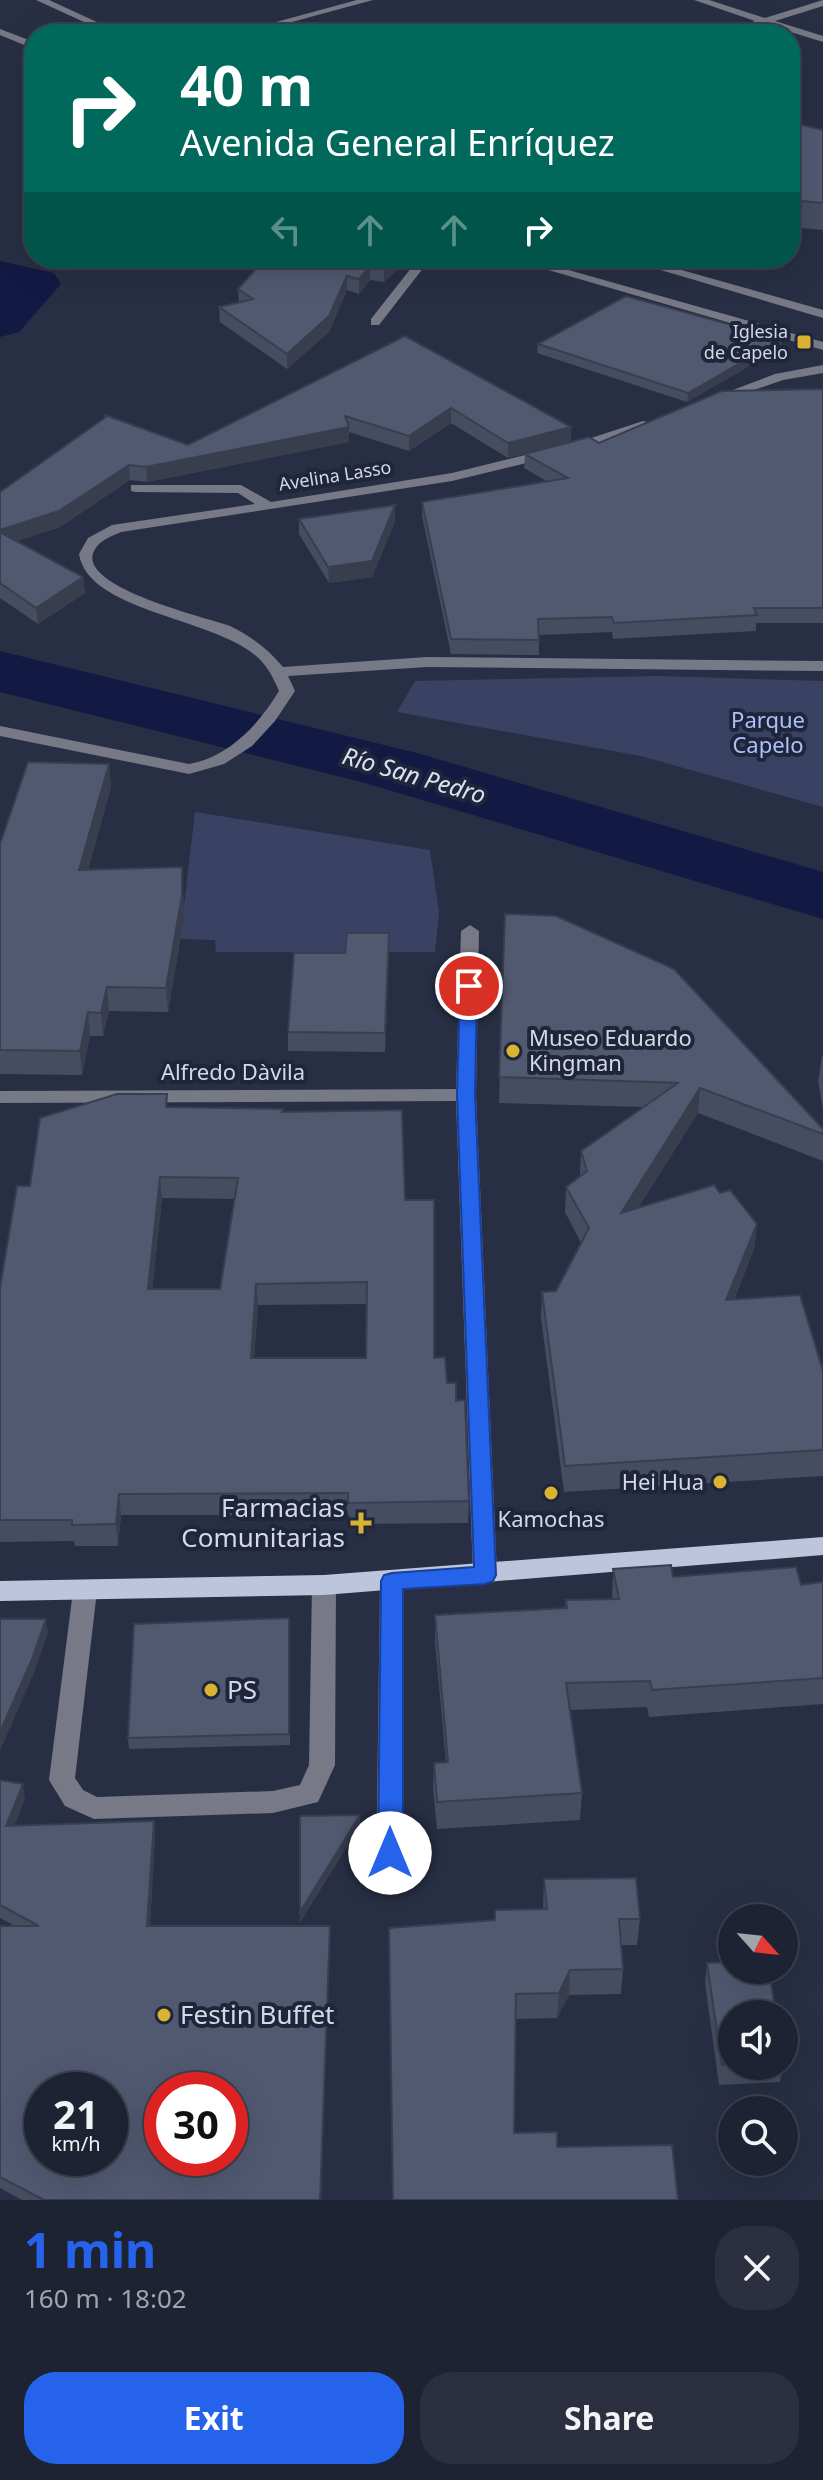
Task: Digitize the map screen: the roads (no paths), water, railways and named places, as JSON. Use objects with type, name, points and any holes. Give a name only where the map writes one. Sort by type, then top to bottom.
[{"type":"main road","points":[[0,1591],[324,1585],[485,1575],[823,1546]]},
{"type":"street","points":[[41,0],[95,24]]},
{"type":"street","points":[[276,24],[368,0]]},
{"type":"street","points":[[699,0],[775,24]]},
{"type":"street","points":[[755,24],[822,3]]},
{"type":"street","points":[[0,32],[24,42]]},
{"type":"street","points":[[800,32],[823,39]]},
{"type":"street","points":[[375,322],[417,268]]},
{"type":"street","points":[[548,268],[823,346]]},
{"type":"street","points":[[661,268],[823,314]]},
{"type":"street","points":[[696,406],[780,377],[823,369]]},
{"type":"street","name":"Avelina Lasso","points":[[282,672],[266,655],[237,635],[117,593],[91,574],[86,554],[93,541],[117,528],[475,474],[594,443],[667,417]]},
{"type":"street","points":[[136,488],[241,489],[267,506]]},
{"type":"street","points":[[0,731],[189,769],[207,768],[220,763],[278,708],[287,691],[282,672],[427,662],[823,666]]},
{"type":"street","points":[[470,931],[466,1095],[485,1575]]},
{"type":"street","name":"Alfredo Dàvila","points":[[0,1097],[466,1095]]},
{"type":"street","points":[[390,1883],[392,1581]]},
{"type":"street","points":[[85,1591],[62,1780],[74,1798],[94,1808],[273,1802],[309,1794],[322,1765],[324,1585]]},
{"type":"waterway","name":"Río San Pedro","points":[[0,277],[35,284],[0,321]]},
{"type":"waterway","name":"Río San Pedro","points":[[0,671],[391,768],[823,896]]},
{"type":"place","name":"Iglesia de Capelo","points":[[804,342]]},
{"type":"place","name":"Museo Eduardo Kingman","points":[[513,1051]]},
{"type":"place","name":"Hei Hua","points":[[720,1482]]},
{"type":"place","name":"Kamochas","points":[[551,1493]]},
{"type":"place","name":"Farmacias Comunitarias","points":[[361,1523]]},
{"type":"place","name":"PS","points":[[211,1690]]},
{"type":"place","name":"Festin Buffet","points":[[164,2015]]},
{"type":"park label","name":"Parque Capelo","points":[[768,732]]}]
